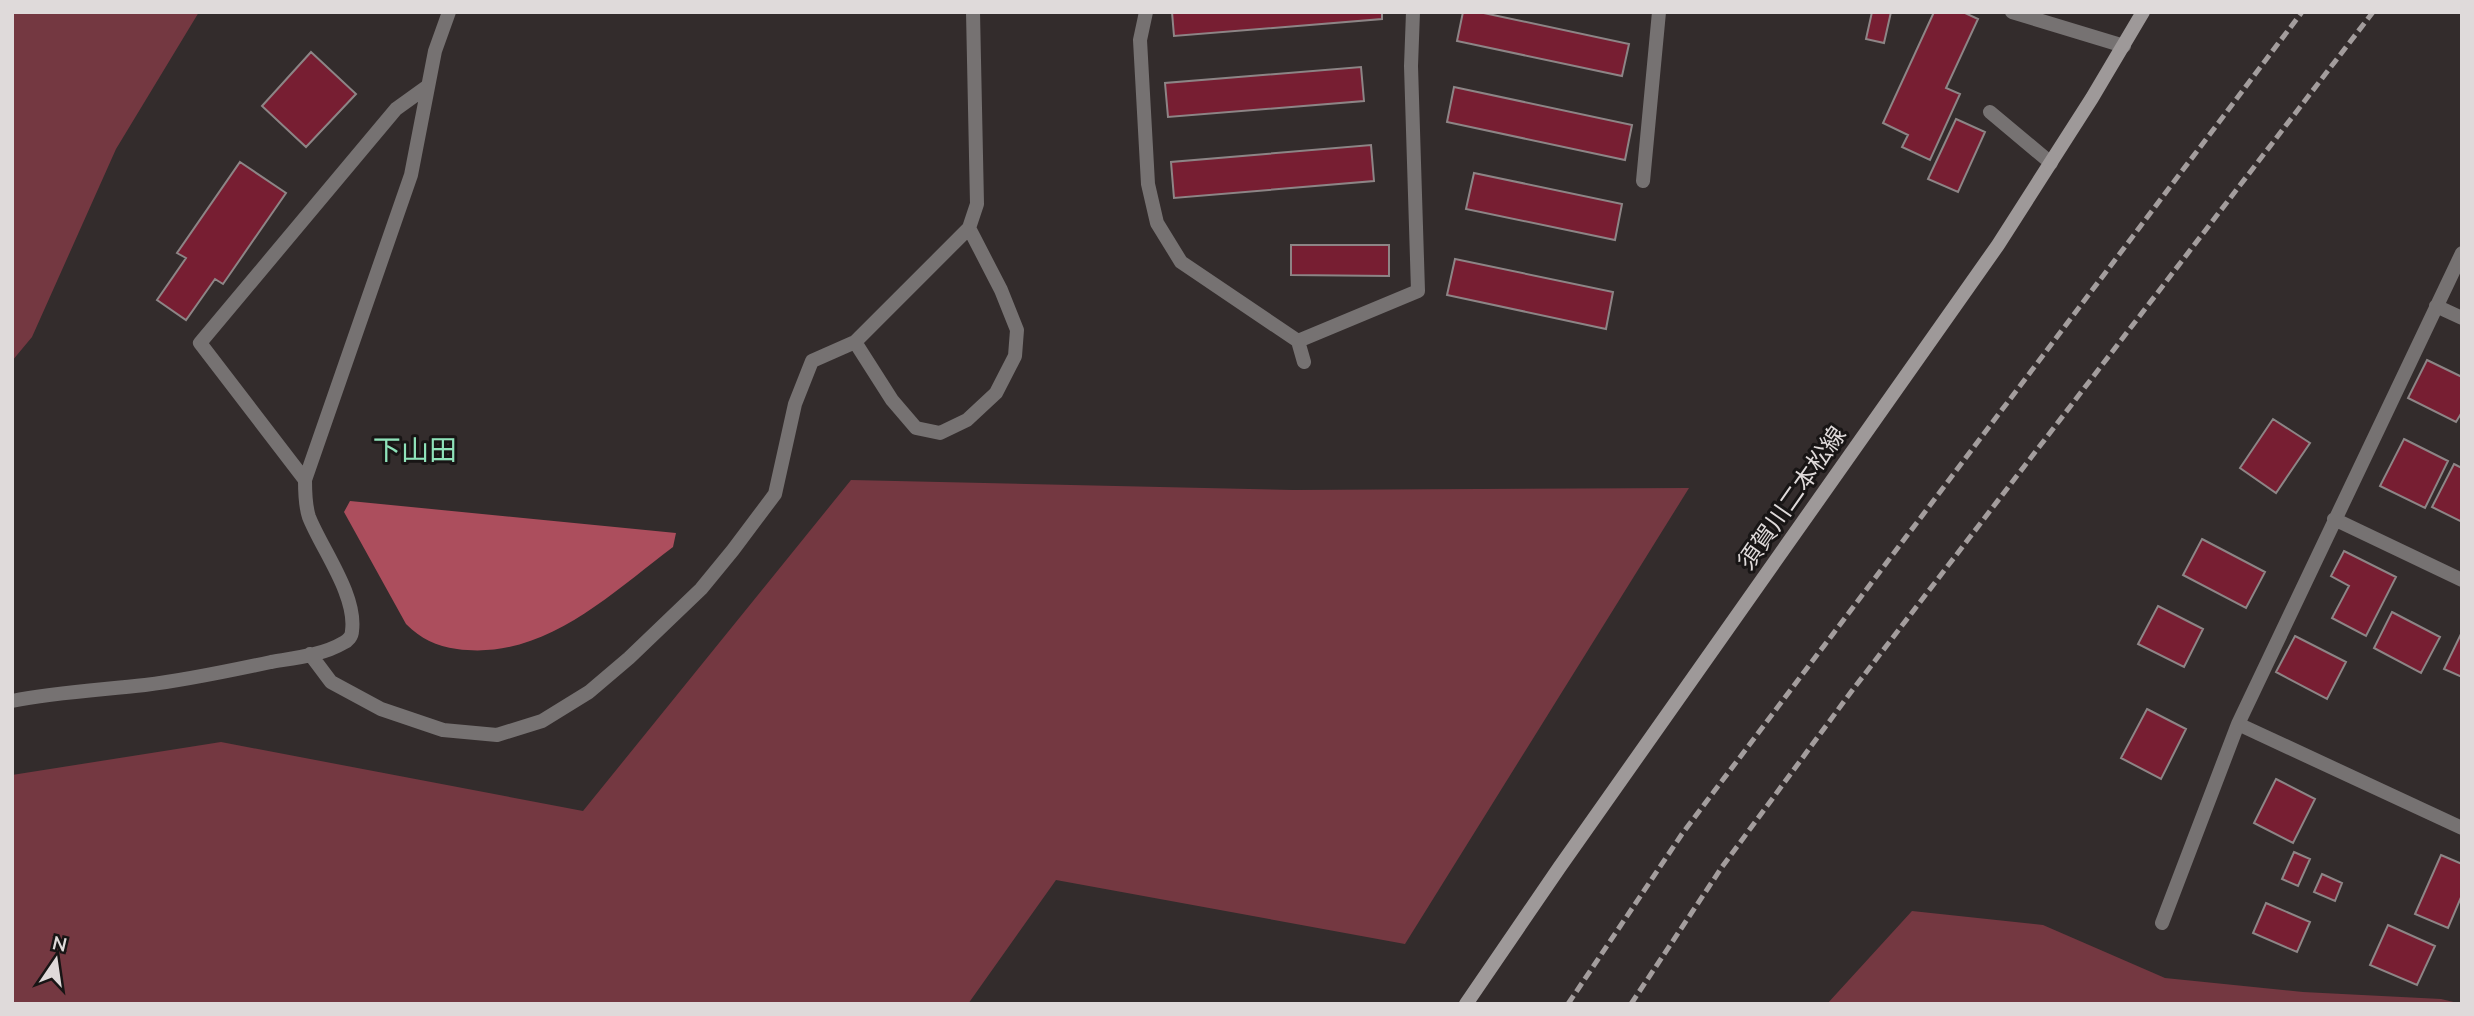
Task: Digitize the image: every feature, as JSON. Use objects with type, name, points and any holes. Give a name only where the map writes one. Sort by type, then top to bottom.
[{"type":"main road","name":"須賀川二本松線","points":[[1466,1004],[1998,246],[2143,12]]},
{"type":"street","points":[[12,701],[227,672],[310,654],[344,643],[351,636],[353,630],[345,590],[310,517],[305,501],[305,480],[411,175],[435,51],[449,12]]},
{"type":"street","points":[[310,654],[331,682],[381,709],[443,730],[496,735],[542,721],[589,692],[629,658],[709,579],[775,494],[795,404],[812,361],[855,342],[969,228],[977,204],[972,12]]},
{"type":"street","points":[[1146,12],[1140,40],[1148,184],[1157,223],[1181,262],[1298,341],[1304,362]]},
{"type":"street","points":[[1298,341],[1418,291],[1413,12]]},
{"type":"street","points":[[1643,181],[1660,12]]},
{"type":"street","points":[[2012,12],[2124,46]]},
{"type":"street","points":[[305,480],[200,343],[396,109],[428,86]]},
{"type":"street","points":[[1990,112],[2051,163]]},
{"type":"street","points":[[855,342],[892,400],[916,428],[940,433],[967,420],[996,393],[1015,356],[1017,330],[1001,290],[969,228]]},
{"type":"street","points":[[2162,923],[2238,724],[2462,253]]},
{"type":"street","points":[[2436,306],[2462,318]]},
{"type":"street","points":[[2334,519],[2462,580]]},
{"type":"street","points":[[2238,724],[2462,828]]},
{"type":"shaded area","points":[[12,12],[199,12],[116,149],[32,337],[12,361]]},
{"type":"shaded area","points":[[851,480],[1293,490],[1689,488],[1405,944],[1056,880],[968,1004],[12,1004],[12,775],[221,742],[583,811]]},
{"type":"shaded area","points":[[350,501],[676,533],[673,547],[599,604],[546,635],[518,645],[488,650],[457,649],[429,641],[406,624],[344,512]]},
{"type":"shaded area","points":[[1912,911],[2043,925],[2165,978],[2303,992],[2441,999],[2462,1004],[1827,1004]]},
{"type":"building","points":[[1172,12],[1382,12],[1382,19],[1174,36]]},
{"type":"building","points":[[1463,12],[1479,12],[1629,44],[1622,76],[1457,41]]},
{"type":"building","points":[[1872,12],[1891,12],[1884,43],[1866,39]]},
{"type":"building","points":[[1934,12],[1963,12],[1978,19],[1946,88],[1960,94],[1930,160],[1902,147],[1908,135],[1883,123]]},
{"type":"building","points":[[311,52],[356,94],[306,147],[262,106]]},
{"type":"building","points":[[1361,67],[1364,101],[1168,117],[1165,83]]},
{"type":"building","points":[[1454,87],[1632,125],[1625,160],[1447,122]]},
{"type":"building","points":[[1956,119],[1985,132],[1958,192],[1928,179]]},
{"type":"building","points":[[1371,145],[1374,181],[1174,198],[1171,162]]},
{"type":"building","points":[[240,162],[286,193],[223,284],[215,279],[186,320],[157,300],[186,258],[177,253]]},
{"type":"building","points":[[1474,173],[1622,204],[1615,240],[1466,209]]},
{"type":"building","points":[[1291,245],[1389,245],[1389,276],[1291,275]]},
{"type":"building","points":[[1455,259],[1613,292],[1606,329],[1447,295]]},
{"type":"building","points":[[2427,360],[2462,377],[2462,412],[2456,422],[2408,398]]},
{"type":"building","points":[[2273,419],[2310,443],[2276,493],[2240,468]]},
{"type":"building","points":[[2404,439],[2448,461],[2425,508],[2380,486]]},
{"type":"building","points":[[2454,464],[2462,468],[2462,522],[2432,507]]},
{"type":"building","points":[[2202,539],[2265,572],[2246,608],[2183,575]]},
{"type":"building","points":[[2344,551],[2396,577],[2366,636],[2332,618],[2349,586],[2331,576]]},
{"type":"building","points":[[2158,606],[2203,629],[2184,667],[2138,644]]},
{"type":"building","points":[[2392,612],[2440,637],[2421,673],[2374,648]]},
{"type":"building","points":[[2462,632],[2462,677],[2444,669]]},
{"type":"building","points":[[2295,636],[2346,662],[2327,699],[2276,672]]},
{"type":"building","points":[[2147,709],[2186,729],[2161,779],[2121,758]]},
{"type":"building","points":[[2276,779],[2315,799],[2293,843],[2254,823]]},
{"type":"building","points":[[2294,852],[2310,859],[2298,886],[2282,879]]},
{"type":"building","points":[[2441,855],[2462,864],[2462,895],[2448,928],[2415,914]]},
{"type":"building","points":[[2322,874],[2342,883],[2335,901],[2314,892]]},
{"type":"building","points":[[2266,903],[2310,922],[2297,952],[2253,933]]},
{"type":"building","points":[[2388,925],[2435,946],[2417,985],[2370,965]]},
{"type":"railway","points":[[1568,1004],[1682,834],[2302,12]]},
{"type":"railway","points":[[1631,1004],[1722,867],[1851,692],[2373,12]]},
{"type":"district","name":"下山田","points":[[415,450]]}]
